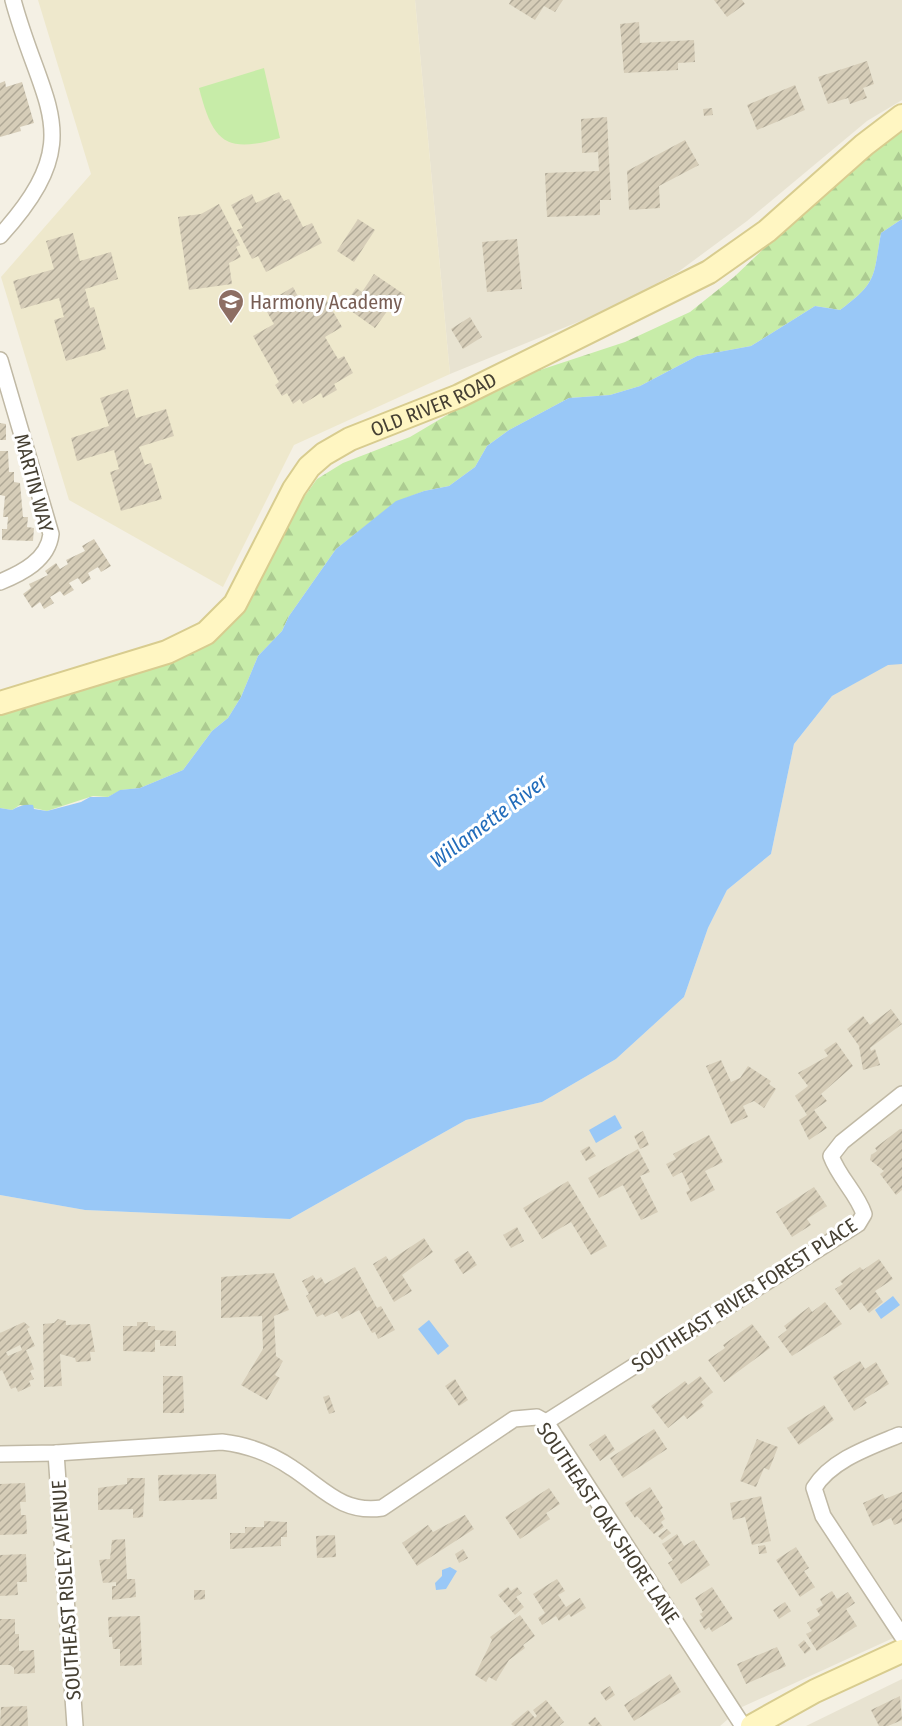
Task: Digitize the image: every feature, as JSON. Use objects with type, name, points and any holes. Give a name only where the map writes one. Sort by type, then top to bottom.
[{"type":"street","points":[[0,236],[25,209],[39,187],[53,145],[52,119],[14,0]]},
{"type":"street","name":"OLD RIVER ROAD","points":[[0,703],[167,652],[206,633],[235,604],[294,489],[309,467],[324,454],[350,439],[459,396],[709,272],[767,231],[864,145],[902,116]]},
{"type":"street","name":"MARTIN WAY","points":[[0,360],[51,534],[50,545],[44,555],[29,567],[0,582]]},
{"type":"street","name":"SOUTHEAST RIVER FOREST PLACE","points":[[546,1422],[858,1224],[864,1214],[860,1201],[835,1168],[831,1156],[842,1142],[902,1094]]},
{"type":"street","name":"SOUTHEAST OAK SHORE LANE","points":[[0,1454],[56,1453],[222,1442],[247,1445],[291,1467],[333,1498],[364,1511],[382,1508],[514,1419],[537,1417],[546,1422],[743,1726]]},
{"type":"street","points":[[899,1435],[867,1448],[822,1475],[814,1488],[823,1516],[902,1636]]},
{"type":"street","name":"SOUTHEAST RISLEY AVENUE","points":[[56,1453],[75,1726]]},
{"type":"street","points":[[752,1726],[807,1695],[902,1651]]},
{"type":"shaded area","name":"Harmony Academy","points":[[38,0],[415,0],[450,374],[294,445],[223,587],[69,500],[1,277],[91,174]]},
{"type":"shaded area","points":[[415,0],[902,0],[902,100],[867,121],[747,221],[678,272],[605,311],[450,374]]},
{"type":"shaded area","points":[[888,664],[902,664],[902,1634],[742,1707],[720,1726],[0,1726],[0,1195],[85,1210],[290,1219],[466,1120],[542,1102],[616,1059],[684,997],[708,928],[727,890],[771,854],[794,744],[832,696]]},
{"type":"shaded area","points":[[902,1679],[902,1726],[806,1726]]},
{"type":"green space","points":[[264,68],[280,138],[246,145],[224,139],[216,132],[210,121],[199,88]]},
{"type":"green space","points":[[902,129],[902,219],[881,233],[872,278],[861,292],[840,310],[815,306],[751,346],[697,356],[640,386],[610,395],[569,398],[509,430],[487,446],[475,467],[449,486],[424,491],[396,502],[336,549],[289,616],[282,631],[258,656],[241,697],[228,718],[212,731],[183,770],[140,788],[121,790],[108,797],[93,796],[47,811],[20,805],[12,810],[0,808],[0,707],[194,650],[317,479],[343,463],[410,437],[474,399],[534,372],[625,342],[690,312],[734,277],[836,180]]},
{"type":"water","name":"Willamette River","points":[[902,219],[902,664],[888,665],[832,696],[794,744],[771,854],[727,890],[708,928],[684,997],[616,1059],[542,1102],[466,1120],[290,1219],[85,1210],[0,1195],[0,808],[12,810],[33,805],[34,809],[47,811],[81,802],[90,797],[108,797],[120,790],[140,788],[183,770],[212,731],[228,718],[241,697],[258,656],[282,631],[289,616],[336,549],[396,501],[424,491],[449,486],[475,467],[487,446],[509,430],[569,398],[610,395],[640,386],[697,356],[751,346],[815,306],[840,310],[868,285],[875,269],[881,233]]},
{"type":"water","points":[[615,1115],[622,1128],[596,1143],[589,1130]]},
{"type":"water","points":[[893,1296],[900,1305],[881,1319],[875,1310]]},
{"type":"water","points":[[429,1320],[449,1346],[438,1355],[418,1329]]},
{"type":"water","points":[[450,1567],[457,1571],[446,1589],[436,1590],[435,1583],[442,1576],[442,1570]]},
{"type":"building","points":[[511,0],[563,0],[555,12],[544,6],[535,20],[509,4]]},
{"type":"building","points":[[714,0],[742,0],[745,4],[727,17]]},
{"type":"building","points":[[639,22],[640,43],[694,40],[695,62],[678,63],[678,70],[624,73],[620,24]]},
{"type":"building","points":[[867,61],[874,84],[863,88],[867,98],[850,104],[848,98],[828,104],[818,77]]},
{"type":"building","points":[[5,81],[6,87],[22,82],[34,123],[20,127],[21,131],[0,137],[0,83]]},
{"type":"building","points":[[795,85],[805,110],[757,130],[747,105]]},
{"type":"building","points":[[712,108],[713,115],[704,116],[703,109]]},
{"type":"building","points":[[607,117],[611,200],[600,200],[600,215],[547,217],[545,173],[599,171],[598,152],[582,153],[581,119]]},
{"type":"building","points":[[685,140],[699,165],[659,186],[660,208],[629,210],[627,171]]},
{"type":"building","points":[[279,192],[284,201],[289,199],[303,227],[312,223],[322,243],[266,272],[258,256],[252,259],[237,230],[243,228],[231,205],[252,194],[256,203]]},
{"type":"building","points":[[219,204],[240,245],[236,247],[241,257],[229,263],[232,284],[189,290],[178,217],[201,214]]},
{"type":"building","points":[[358,219],[375,230],[354,262],[337,251]]},
{"type":"building","points":[[73,233],[80,261],[111,252],[118,279],[85,289],[90,308],[94,307],[106,349],[66,361],[54,320],[64,317],[59,298],[21,309],[13,281],[54,269],[46,241]]},
{"type":"building","points":[[517,239],[522,289],[487,292],[482,242]]},
{"type":"building","points":[[374,274],[405,295],[392,313],[388,310],[375,328],[344,306],[356,288],[362,292]]},
{"type":"building","points":[[293,287],[304,308],[324,296],[342,327],[325,337],[338,359],[344,356],[353,373],[334,384],[337,390],[323,398],[321,393],[303,404],[300,399],[293,404],[287,393],[282,396],[275,385],[279,382],[253,336],[274,324],[263,305]]},
{"type":"building","points":[[470,317],[482,337],[463,349],[451,329]]},
{"type":"building","points":[[128,389],[136,418],[166,409],[174,436],[139,447],[145,465],[151,463],[162,499],[121,511],[110,472],[119,469],[114,450],[77,461],[71,438],[109,426],[100,398]]},
{"type":"building","points":[[0,423],[6,424],[6,440],[0,440]]},
{"type":"building","points":[[0,451],[8,451],[9,472],[14,472],[14,482],[20,483],[23,517],[28,517],[27,527],[34,528],[33,541],[2,540],[2,529],[7,529],[8,517],[3,517],[5,496],[0,495]]},
{"type":"building","points":[[94,539],[111,566],[101,572],[98,567],[88,573],[91,579],[82,584],[78,578],[69,583],[74,590],[64,596],[60,591],[50,597],[54,603],[44,609],[40,602],[32,608],[23,594],[31,588],[29,584],[48,575],[45,571],[56,563],[60,569],[68,564],[66,560],[85,551],[82,546]]},
{"type":"building","points":[[891,1009],[902,1024],[870,1048],[871,1051],[875,1049],[880,1065],[863,1070],[859,1046],[847,1029],[863,1016],[870,1025]]},
{"type":"building","points":[[836,1042],[853,1066],[821,1094],[827,1101],[814,1110],[827,1128],[809,1140],[799,1120],[807,1115],[795,1096],[808,1086],[798,1073],[828,1056],[824,1050]]},
{"type":"building","points":[[721,1060],[731,1082],[740,1078],[748,1066],[771,1081],[769,1084],[776,1089],[764,1108],[754,1101],[743,1106],[748,1117],[731,1124],[706,1066]]},
{"type":"building","points":[[902,1129],[902,1190],[896,1195],[880,1174],[884,1171],[870,1160],[871,1155],[877,1151],[875,1148]]},
{"type":"building","points":[[643,1131],[649,1145],[640,1149],[634,1136]]},
{"type":"building","points":[[709,1135],[723,1162],[705,1171],[715,1190],[691,1202],[686,1192],[690,1190],[682,1172],[673,1177],[666,1164],[676,1159],[673,1154]]},
{"type":"building","points":[[589,1146],[596,1156],[586,1161],[580,1151]]},
{"type":"building","points":[[638,1149],[650,1172],[640,1176],[658,1212],[641,1220],[623,1185],[599,1198],[588,1178]]},
{"type":"building","points":[[568,1181],[607,1246],[591,1255],[571,1222],[542,1239],[523,1208]]},
{"type":"building","points":[[814,1187],[827,1206],[807,1219],[811,1225],[792,1237],[776,1212]]},
{"type":"building","points":[[517,1227],[524,1241],[511,1248],[503,1235]]},
{"type":"building","points":[[424,1238],[433,1252],[402,1275],[412,1291],[394,1302],[373,1264],[386,1256],[389,1261]]},
{"type":"building","points":[[468,1251],[477,1265],[463,1274],[454,1260]]},
{"type":"building","points":[[879,1259],[893,1279],[875,1291],[883,1302],[869,1313],[861,1302],[850,1310],[835,1289],[843,1284],[840,1281],[860,1267],[863,1270]]},
{"type":"building","points":[[355,1267],[377,1308],[381,1306],[395,1330],[378,1339],[359,1310],[342,1319],[337,1311],[325,1317],[323,1314],[317,1317],[306,1296],[309,1294],[302,1281],[313,1275],[316,1280],[321,1277],[325,1284]]},
{"type":"building","points":[[274,1273],[289,1310],[274,1316],[276,1356],[283,1361],[275,1375],[280,1378],[267,1400],[241,1385],[263,1349],[262,1316],[221,1318],[221,1277]]},
{"type":"building","points":[[825,1302],[842,1324],[792,1356],[778,1337],[787,1330],[784,1326],[809,1307],[812,1312]]},
{"type":"building","points":[[58,1319],[66,1321],[66,1325],[90,1324],[95,1352],[90,1352],[91,1361],[76,1362],[75,1358],[60,1354],[62,1386],[44,1387],[43,1324],[54,1323]]},
{"type":"building","points":[[24,1322],[30,1327],[27,1329],[35,1346],[26,1350],[34,1369],[30,1371],[34,1379],[29,1381],[31,1386],[18,1392],[16,1387],[11,1389],[2,1370],[0,1371],[0,1333]],"holes":[[[20,1345],[22,1350],[8,1356],[6,1352]]]},
{"type":"building","points":[[137,1322],[148,1322],[148,1326],[155,1326],[155,1330],[176,1331],[176,1346],[160,1346],[160,1340],[155,1340],[155,1352],[123,1351],[123,1326],[137,1326]]},
{"type":"building","points":[[752,1324],[770,1348],[724,1382],[708,1360],[725,1348],[723,1345]]},
{"type":"building","points":[[860,1361],[865,1369],[876,1362],[889,1384],[864,1399],[867,1403],[854,1411],[833,1377]]},
{"type":"building","points":[[163,1376],[183,1376],[184,1413],[163,1413]]},
{"type":"building","points":[[700,1376],[713,1392],[701,1402],[704,1406],[687,1419],[684,1415],[668,1428],[651,1406],[685,1381],[688,1385]]},
{"type":"building","points":[[455,1379],[468,1400],[459,1406],[445,1386]]},
{"type":"building","points":[[329,1395],[335,1412],[329,1414],[323,1397]]},
{"type":"building","points":[[824,1405],[834,1420],[799,1445],[787,1428]]},
{"type":"building","points":[[654,1429],[667,1449],[623,1478],[610,1458]]},
{"type":"building","points":[[605,1434],[615,1450],[600,1461],[589,1445]]},
{"type":"building","points":[[757,1439],[778,1447],[769,1470],[764,1468],[756,1487],[740,1481]]},
{"type":"building","points":[[216,1474],[217,1499],[159,1501],[158,1475]]},
{"type":"building","points":[[127,1478],[145,1478],[143,1517],[133,1518],[133,1509],[98,1510],[98,1488],[127,1484]]},
{"type":"building","points":[[25,1483],[26,1502],[20,1502],[21,1515],[26,1515],[27,1534],[0,1535],[0,1484]]},
{"type":"building","points":[[650,1487],[663,1508],[660,1510],[665,1519],[661,1522],[664,1527],[654,1534],[637,1516],[635,1518],[625,1503]]},
{"type":"building","points":[[549,1488],[560,1504],[546,1513],[550,1519],[520,1539],[505,1517]]},
{"type":"building","points":[[902,1492],[902,1522],[894,1525],[891,1518],[873,1526],[863,1503],[883,1494],[885,1499]]},
{"type":"building","points":[[761,1496],[771,1541],[752,1545],[745,1517],[733,1520],[730,1503]]},
{"type":"building","points":[[465,1515],[474,1529],[417,1566],[402,1543],[428,1525],[433,1532]]},
{"type":"building","points":[[264,1521],[287,1522],[287,1537],[281,1537],[281,1546],[230,1549],[230,1533],[245,1533],[245,1527],[264,1527]]},
{"type":"building","points":[[667,1529],[671,1533],[662,1540],[658,1536]]},
{"type":"building","points":[[677,1534],[684,1546],[694,1540],[710,1565],[681,1584],[668,1563],[673,1560],[662,1544]]},
{"type":"building","points":[[335,1535],[336,1557],[317,1558],[316,1536]]},
{"type":"building","points":[[125,1539],[127,1579],[135,1579],[136,1597],[112,1600],[112,1586],[116,1586],[116,1582],[103,1583],[99,1560],[110,1559],[112,1540]]},
{"type":"building","points":[[765,1545],[767,1553],[759,1554],[758,1546]]},
{"type":"building","points":[[796,1547],[809,1568],[804,1571],[815,1587],[800,1597],[776,1560]]},
{"type":"building","points":[[463,1549],[468,1558],[459,1563],[455,1554]]},
{"type":"building","points":[[26,1554],[27,1582],[17,1582],[18,1595],[0,1596],[0,1555]]},
{"type":"building","points":[[557,1579],[565,1591],[558,1595],[566,1607],[580,1598],[586,1608],[571,1617],[569,1614],[559,1621],[556,1616],[542,1625],[538,1618],[545,1613],[533,1594]]},
{"type":"building","points":[[508,1587],[511,1591],[517,1587],[522,1593],[516,1597],[524,1607],[515,1615],[498,1595]]},
{"type":"building","points":[[712,1587],[733,1619],[712,1632],[709,1627],[705,1630],[699,1620],[703,1618],[700,1614],[703,1612],[695,1598]]},
{"type":"building","points":[[194,1590],[205,1590],[205,1599],[194,1600]]},
{"type":"building","points":[[832,1591],[837,1599],[848,1592],[855,1603],[846,1609],[857,1626],[817,1651],[806,1634],[812,1631],[807,1623],[820,1615],[816,1609],[823,1605],[820,1599]]},
{"type":"building","points":[[785,1602],[791,1611],[779,1619],[773,1610]]},
{"type":"building","points":[[520,1615],[535,1636],[523,1645],[525,1648],[509,1660],[496,1681],[489,1677],[486,1682],[475,1675],[492,1640],[490,1637]]},
{"type":"building","points":[[140,1616],[142,1665],[120,1666],[120,1649],[113,1649],[112,1637],[109,1637],[108,1617]]},
{"type":"building","points":[[0,1619],[15,1619],[15,1634],[19,1634],[19,1651],[34,1650],[35,1673],[14,1674],[14,1668],[10,1665],[0,1665]]},
{"type":"building","points":[[804,1640],[811,1649],[805,1654],[798,1645]]},
{"type":"building","points":[[777,1647],[786,1666],[746,1684],[737,1664]]},
{"type":"building","points":[[670,1674],[681,1692],[634,1721],[624,1705]]},
{"type":"building","points":[[610,1686],[615,1695],[606,1701],[600,1692]]},
{"type":"building","points":[[900,1696],[902,1720],[888,1726],[879,1726],[871,1710]]},
{"type":"building","points":[[546,1700],[564,1722],[559,1726],[513,1726],[511,1724],[528,1710],[535,1718],[537,1716],[533,1710]]},
{"type":"building","points":[[27,1706],[28,1726],[0,1726],[1,1707]]},
{"type":"building","points":[[595,1717],[602,1726],[591,1726],[588,1723]]},
{"type":"place","name":"Harmony Academy","points":[[231,325]]}]
